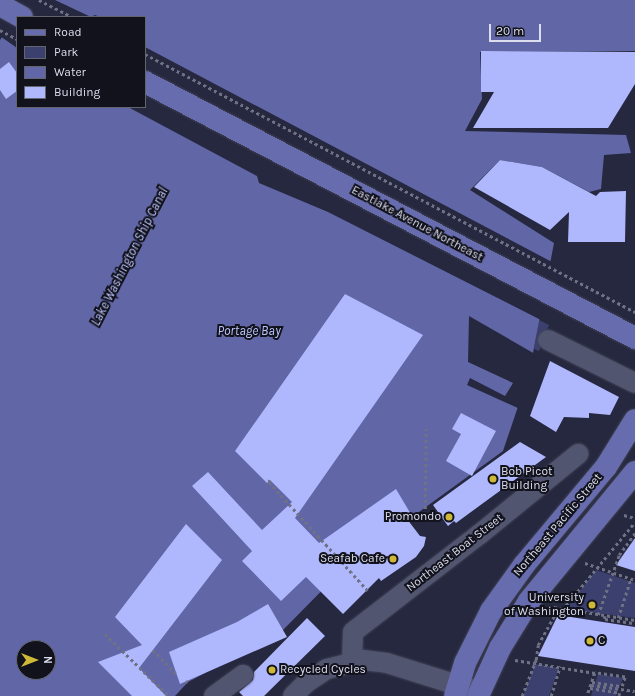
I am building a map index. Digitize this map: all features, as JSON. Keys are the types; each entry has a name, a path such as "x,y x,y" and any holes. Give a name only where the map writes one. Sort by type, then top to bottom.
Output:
{"main road":[{"path":"0,5 20,16"},
{"name":"Eastlake Avenue Northeast","path":"146,83 635,338"},
{"name":"Northeast Pacific Street","path":"456,691 477,637 506,587 606,467 635,420"},
{"name":"Northeast Pacific Street","path":"478,694 500,648 529,601 635,472"}],"street":[{"path":"548,340 635,383"},
{"name":"Northeast Boat Street","path":"352,661 353,632 480,534 578,454"},
{"path":"293,696 316,675 352,661 387,663 456,691 478,694"},
{"path":"214,696 243,675"}],"path":[{"path":"39,0 71,16"},
{"path":"0,30 16,38"},
{"path":"146,55 635,312"},
{"path":"425,509 426,429"},
{"path":"270,480 269,482 370,593"},
{"path":"624,515 635,518"},
{"path":"562,610 596,566 635,522"},
{"path":"598,615 619,554 635,532"},
{"path":"583,562 635,580"},
{"path":"618,618 631,578"},
{"path":"546,606 562,610 635,620"},
{"path":"522,696 534,662 538,645 558,609"},
{"path":"605,616 605,619 635,623"},
{"path":"105,634 169,696"},
{"path":"153,650 176,674"},
{"path":"515,660 625,677 622,686 591,685"},
{"path":"551,696 560,666"},
{"path":"587,696 595,672"},
{"path":"591,685 635,691"},
{"path":"591,685 620,693 619,696"}],"green space":[{"path":"539,320 549,325 539,351 534,349"},
{"path":"596,570 635,583 635,618 566,609"},
{"path":"535,664 559,668 549,696 523,696"},
{"path":"598,674 623,678 616,696 591,696"}],"water":[{"name":"Portage Bay","path":"28,0 635,0 635,51 480,52 482,99 465,131 626,135 631,153 604,155 601,189 589,192 542,167 500,160 470,190 554,243 529,374 503,451 350,562 283,630 259,645 188,682 175,696 0,696 0,40 16,17 16,108 146,108 146,16 17,16"}],"pier":[{"path":"26,0 55,0 89,16 16,16 16,47 0,36"},
{"path":"146,48 552,262 541,320 328,212 259,183 257,176 130,108 146,108"},
{"path":"469,316 535,354 520,409 467,385 470,378 505,396 513,383 468,362"}],"building":[{"path":"481,51 635,52 635,84 608,128 473,128 494,92 481,92"},
{"path":"9,62 16,72 16,92 6,99 0,90 0,69"},
{"path":"500,160 542,167 596,196 600,192 626,191 625,242 568,242 569,212 550,230 474,187"},
{"path":"345,294 423,335 295,518 319,543 396,489 412,516 407,519 420,536 426,537 424,546 416,557 381,581 379,578 343,614 306,577 281,601 242,561 252,551 192,486 208,472 262,530 292,502 270,480 267,483 235,451"},
{"path":"550,361 619,397 610,415 589,413 589,418 564,417 556,432 530,416"},
{"path":"461,413 496,431 472,476 446,461 461,434 452,429"},
{"name":"Bob Picot Building","path":"520,442 546,457 456,523 454,521 448,526 433,505"},
{"path":"186,524 222,560 139,668 166,696 132,696 98,662 142,645 115,617"},
{"path":"635,538 635,571 616,565"},
{"path":"268,604 287,637 180,684 169,652 237,622"},
{"name":"C","path":"558,615 635,627 635,671 538,656"},
{"name":"Recycled Cycles","path":"307,618 325,636 264,696 243,696 239,692 253,680 254,672"}],"place":[{"name":"Bob Picot Building","path":"493,479"},
{"name":"Promondo","path":"449,517"},
{"name":"Seafab Cafe","path":"393,559"},
{"name":"University of Washington","path":"592,605"},
{"name":"C","path":"590,641"},
{"name":"Recycled Cycles","path":"272,670"}],"water label":[{"name":"Lake Washington Ship Canal","path":"130,257"}]}
